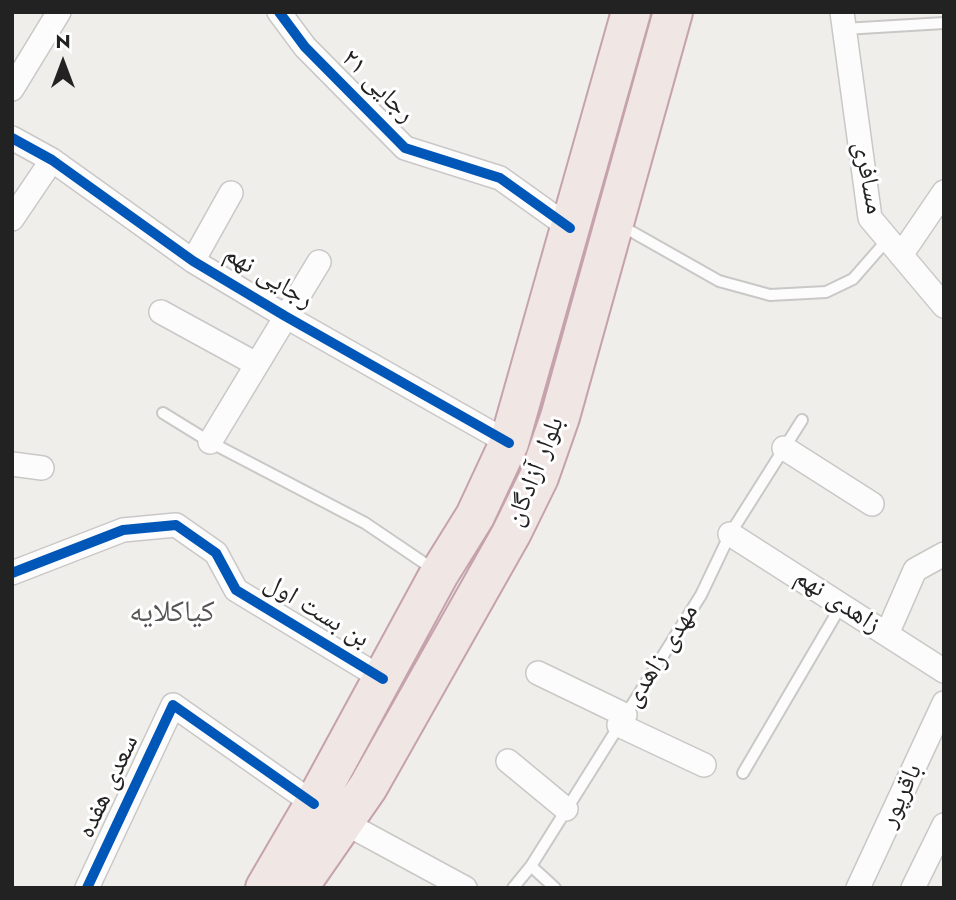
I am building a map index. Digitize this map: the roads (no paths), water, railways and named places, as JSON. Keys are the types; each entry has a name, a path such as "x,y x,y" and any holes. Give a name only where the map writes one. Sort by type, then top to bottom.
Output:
{"highway":[{"name":"بلوار آزادگان","path":"298,888 383,679 439,573 475,516 509,443 631,12"},
{"name":"بلوار آزادگان","path":"265,888 329,813 368,787 504,547 539,477 559,417 673,12"}],"street":[{"path":"12,89 59,12"},
{"name":"رجایی ۲۱","path":"279,12 305,47 405,148 500,178 570,228"},
{"name":"مسافری","path":"843,21 870,218 894,247"},
{"name":"رجایی نهم","path":"12,138 52,160 193,261 509,443"},
{"path":"12,219 52,160"},
{"path":"944,192 894,247 944,306"},
{"path":"193,261 231,193"},
{"path":"210,442 319,262"},
{"path":"161,313 256,364"},
{"path":"784,448 872,505"},
{"path":"12,464 42,468"},
{"name":"بن بست اول","path":"12,573 123,530 176,525 216,552 236,590 383,679"},
{"name":"زاهدی نهم","path":"730,534 944,671"},
{"path":"887,635 915,570 944,554"},
{"path":"538,673 704,765"},
{"name":"باقرپور","path":"858,888 944,703"},
{"name":"سعدی هفده","path":"87,888 173,705 329,813"},
{"path":"508,761 566,809"},
{"path":"329,813 465,888"},
{"name":"باقرپور","path":"913,888 944,825"}],"lane":[{"path":"843,21 944,23"},
{"name":"مسافری","path":"614,222 719,282 770,295 826,292 853,279 894,247"},
{"path":"163,413 210,442 365,523 439,573"},
{"name":"مهدی زاهدی","path":"513,888 531,866 701,595 730,534 802,420"},
{"path":"743,773 842,604"},
{"path":"531,866 555,888"}],"district":[{"name":"کیاکلایه","path":"172,614"}]}
